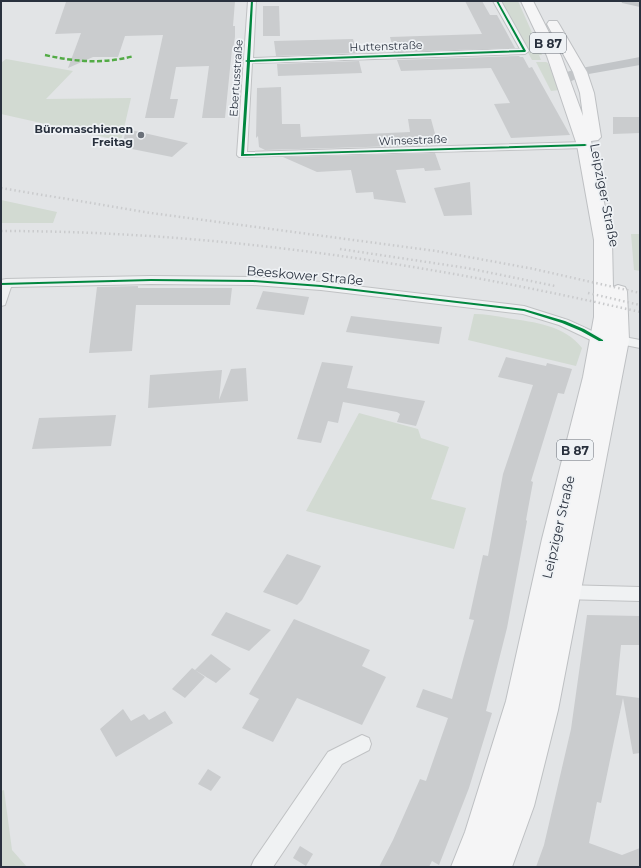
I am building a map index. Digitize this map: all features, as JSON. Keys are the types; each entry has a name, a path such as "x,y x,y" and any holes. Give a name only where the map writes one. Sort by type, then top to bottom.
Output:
{"main road":[{"name":"Leipziger Straße","path":"527,1 554,56 564,81 585,145 603,240 604,317 620,341"},
{"name":"Leipziger Straße","path":"467,867 481,832 520,701 555,592 578,548 620,341 616,239 594,139 587,93 581,76 539,1"},
{"name":"Leipziger Straße","path":"496,867 519,806 542,718 555,592"}],"street":[{"name":"Ebertusstraße","path":"242,155 252,1"},
{"name":"Huttenstraße","path":"247,61 525,51 497,1"},
{"path":"626,1 640,4"},
{"path":"564,81 640,61"},
{"path":"581,76 640,66"},
{"name":"Winsestraße","path":"242,155 585,145"},
{"name":"Beeskower Straße","path":"4,283 151,280 253,280 320,286 524,310 554,318 585,331 620,341"},
{"path":"1,302 4,283"},
{"path":"555,592 640,594"},
{"path":"261,867 335,758 362,744"}],"shaded area":[{"path":"500,1 518,1 542,55 539,55 541,60 532,60"},
{"path":"6,59 73,71 46,99 131,98 121,141 1,114 1,63"},
{"path":"536,62 548,63 560,90 551,91"},
{"path":"1,200 57,212 53,223 1,223"},
{"path":"631,234 640,234 640,271 634,270"},
{"path":"474,314 528,321 558,329 575,340 582,348 576,366 468,340"},
{"path":"359,413 418,429 421,438 449,447 431,499 466,508 454,549 306,511"},
{"path":"4,790 12,850 27,867 1,867 1,791"}],"building":[{"path":"235,1 233,26 235,26 235,37 232,49 225,118 202,118 209,66 176,67 170,99 178,99 174,118 145,118 163,35 125,36 118,57 93,57 68,68 81,33 55,34 66,2"},
{"path":"465,1 482,1 490,15 497,15 515,48 394,52 390,37 482,34"},
{"path":"263,6 279,6 280,36 263,36"},
{"path":"353,39 357,53 276,56 274,41"},
{"path":"523,57 529,68 532,67 570,135 511,138 494,104 510,103 491,68 401,71 397,60"},
{"path":"359,61 362,73 278,76 277,64"},
{"path":"281,87 282,124 300,124 301,137 410,132 408,119 431,119 437,141 431,141 432,145 265,150 259,147 258,136 256,138 257,88"},
{"path":"613,117 640,117 640,133 613,134"},
{"path":"126,129 188,143 172,157 122,147"},
{"path":"435,153 441,170 425,171 424,168 396,170 406,203 374,199 373,192 356,193 351,170 317,172 283,157"},
{"path":"470,182 472,215 444,216 434,188"},
{"path":"138,286 138,288 232,288 230,305 136,305 132,351 89,353 97,287"},
{"path":"263,291 309,297 304,315 256,309"},
{"path":"351,316 442,327 439,344 346,332"},
{"path":"506,357 546,366 547,363 572,369 564,394 558,393 531,481 533,482 527,521 507,628 486,711 492,713 469,788 439,865 432,861 429,867 379,867 393,840 420,779 426,781 448,718 416,707 423,689 452,699 474,620 469,619 483,555 488,556 503,474 533,385 498,377"},
{"path":"322,362 353,366 347,388 425,401 416,426 397,422 400,414 397,412 343,402 338,423 328,421 321,443 297,439"},
{"path":"246,368 248,401 148,408 150,375 222,370 219,400 231,369"},
{"path":"116,415 111,446 32,449 39,418"},
{"path":"287,554 321,566 302,600 297,605 263,592"},
{"path":"226,612 271,630 249,651 211,635"},
{"path":"587,615 640,616 640,645 621,645 616,695 640,698 640,753 633,754 623,698 601,803 597,802 589,843 622,855 640,848 640,867 536,867 544,845 571,729"},
{"path":"294,619 370,650 362,666 386,677 362,725 297,698 273,742 242,728 259,699 249,694"},
{"path":"211,654 231,669 216,683 195,670"},
{"path":"192,668 205,677 185,698 172,689"},
{"path":"123,709 131,721 144,714 149,720 165,711 173,723 116,757 100,729"},
{"path":"208,769 221,777 211,791 198,784"},
{"path":"300,846 313,854 306,866 293,858"}],"tram line":[{"path":"631,1 640,3"}],"railway":[{"path":"1,188 151,213 436,251 534,269 640,293"},
{"path":"1,231 162,237 243,244 323,254 402,265 482,279 640,312"},
{"path":"340,249 467,268 555,286"},
{"path":"588,293 640,305"}],"marked path":[{"path":"45,55 90,62 112,61 134,56"}],"cycle path":[{"path":"252,1 242,155 585,145"},
{"path":"247,61 525,51 497,1"},
{"path":"1,284 151,280 253,281 321,286 524,310 563,322 601,340"}],"place":[{"name":"Büromaschienen Freitag","path":"141,135"}]}
